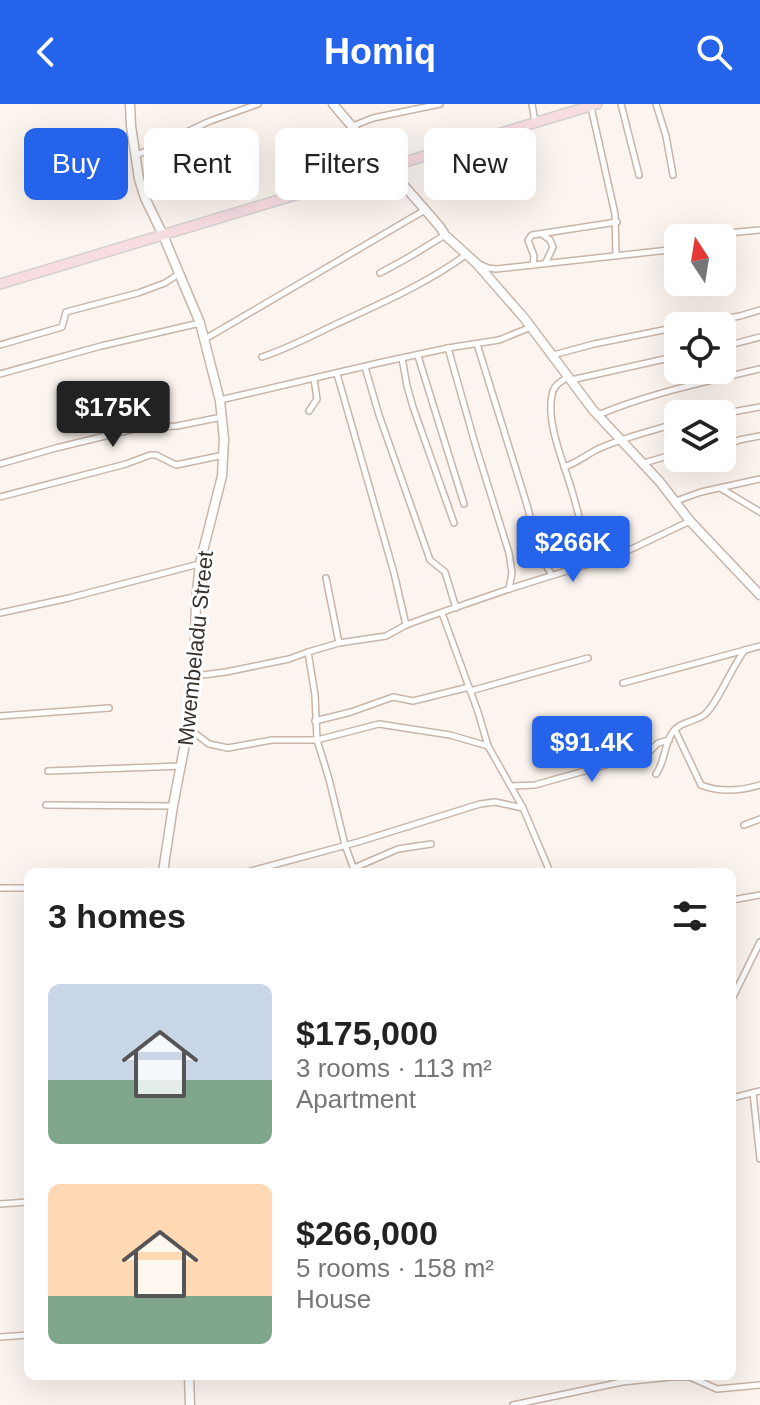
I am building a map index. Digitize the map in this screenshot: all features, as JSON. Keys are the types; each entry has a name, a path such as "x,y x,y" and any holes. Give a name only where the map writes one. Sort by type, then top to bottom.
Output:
{"main road":[{"path":"408,161 594,105"},
{"path":"0,284 278,200"}],"street":[{"name":"Mwembeladu Street","path":"130,104 135,157 145,198 200,323 223,417 224,455 217,500 200,563 188,728 164,868"},
{"path":"135,157 210,121 258,104"},
{"path":"333,104 352,127 373,118 440,104"},
{"path":"532,104 535,123"},
{"path":"621,104 639,175"},
{"path":"656,104 673,175"},
{"path":"594,105 617,222 616,255"},
{"path":"408,191 445,235 475,261 531,327 598,415 676,501 690,521 760,595"},
{"path":"205,339 425,210"},
{"path":"533,265 529,238 532,235 617,222"},
{"path":"736,232 760,230"},
{"path":"542,233 553,247 546,263"},
{"path":"380,273 445,235"},
{"path":"475,261 496,269 664,250"},
{"path":"262,357 391,299 467,254"},
{"path":"0,345 62,327 66,312 138,293 165,283 180,273"},
{"path":"736,317 760,310"},
{"path":"0,374 200,323"},
{"path":"220,401 402,358 509,337 531,327"},
{"path":"553,355 664,329"},
{"path":"736,343 760,337"},
{"path":"477,344 541,558 552,575"},
{"path":"448,348 509,553 512,573 509,589"},
{"path":"418,356 464,504"},
{"path":"402,358 413,407 454,523"},
{"path":"590,563 558,446 551,407 552,392 556,385 570,379 664,359"},
{"path":"365,367 430,560 445,572 456,608"},
{"path":"598,415 631,401 760,369"},
{"path":"337,374 406,625"},
{"path":"309,411 317,399 314,379"},
{"path":"736,411 760,407"},
{"path":"0,464 138,428 177,426 223,417"},
{"path":"564,467 621,439 664,427"},
{"path":"736,441 760,436"},
{"path":"0,497 150,455 176,465 224,455"},
{"path":"643,463 664,457"},
{"path":"676,501 760,479"},
{"path":"721,488 760,512"},
{"path":"194,676 278,662 339,643 378,639 406,625 639,546 690,521"},
{"path":"0,613 200,563"},
{"path":"326,578 339,643"},
{"path":"442,613 488,746 523,808 548,868"},
{"path":"623,683 760,646"},
{"path":"656,774 674,729 707,712 745,650"},
{"path":"308,652 315,695 317,740 345,845 354,868"},
{"path":"315,721 388,698 413,701 588,658"},
{"path":"0,716 109,708"},
{"path":"188,728 209,744 228,748 272,740 317,740 379,724 450,735 488,746"},
{"path":"674,729 701,785 734,791 760,785"},
{"path":"511,786 535,785 648,753 658,743 669,740"},
{"path":"48,771 181,766"},
{"path":"262,868 480,804 495,802 523,808"},
{"path":"46,805 173,806"},
{"path":"744,825 760,819"},
{"path":"359,868 398,849 431,844"},
{"path":"0,888 24,888"},
{"path":"736,899 760,895"},
{"path":"736,991 760,942"},
{"path":"736,1097 757,1092 760,1159"},
{"path":"0,1204 24,1202"},
{"path":"0,1337 24,1335"},
{"path":"189,1380 190,1405"},
{"path":"513,1405 641,1380"},
{"path":"701,1380 717,1389 760,1385"}]}
